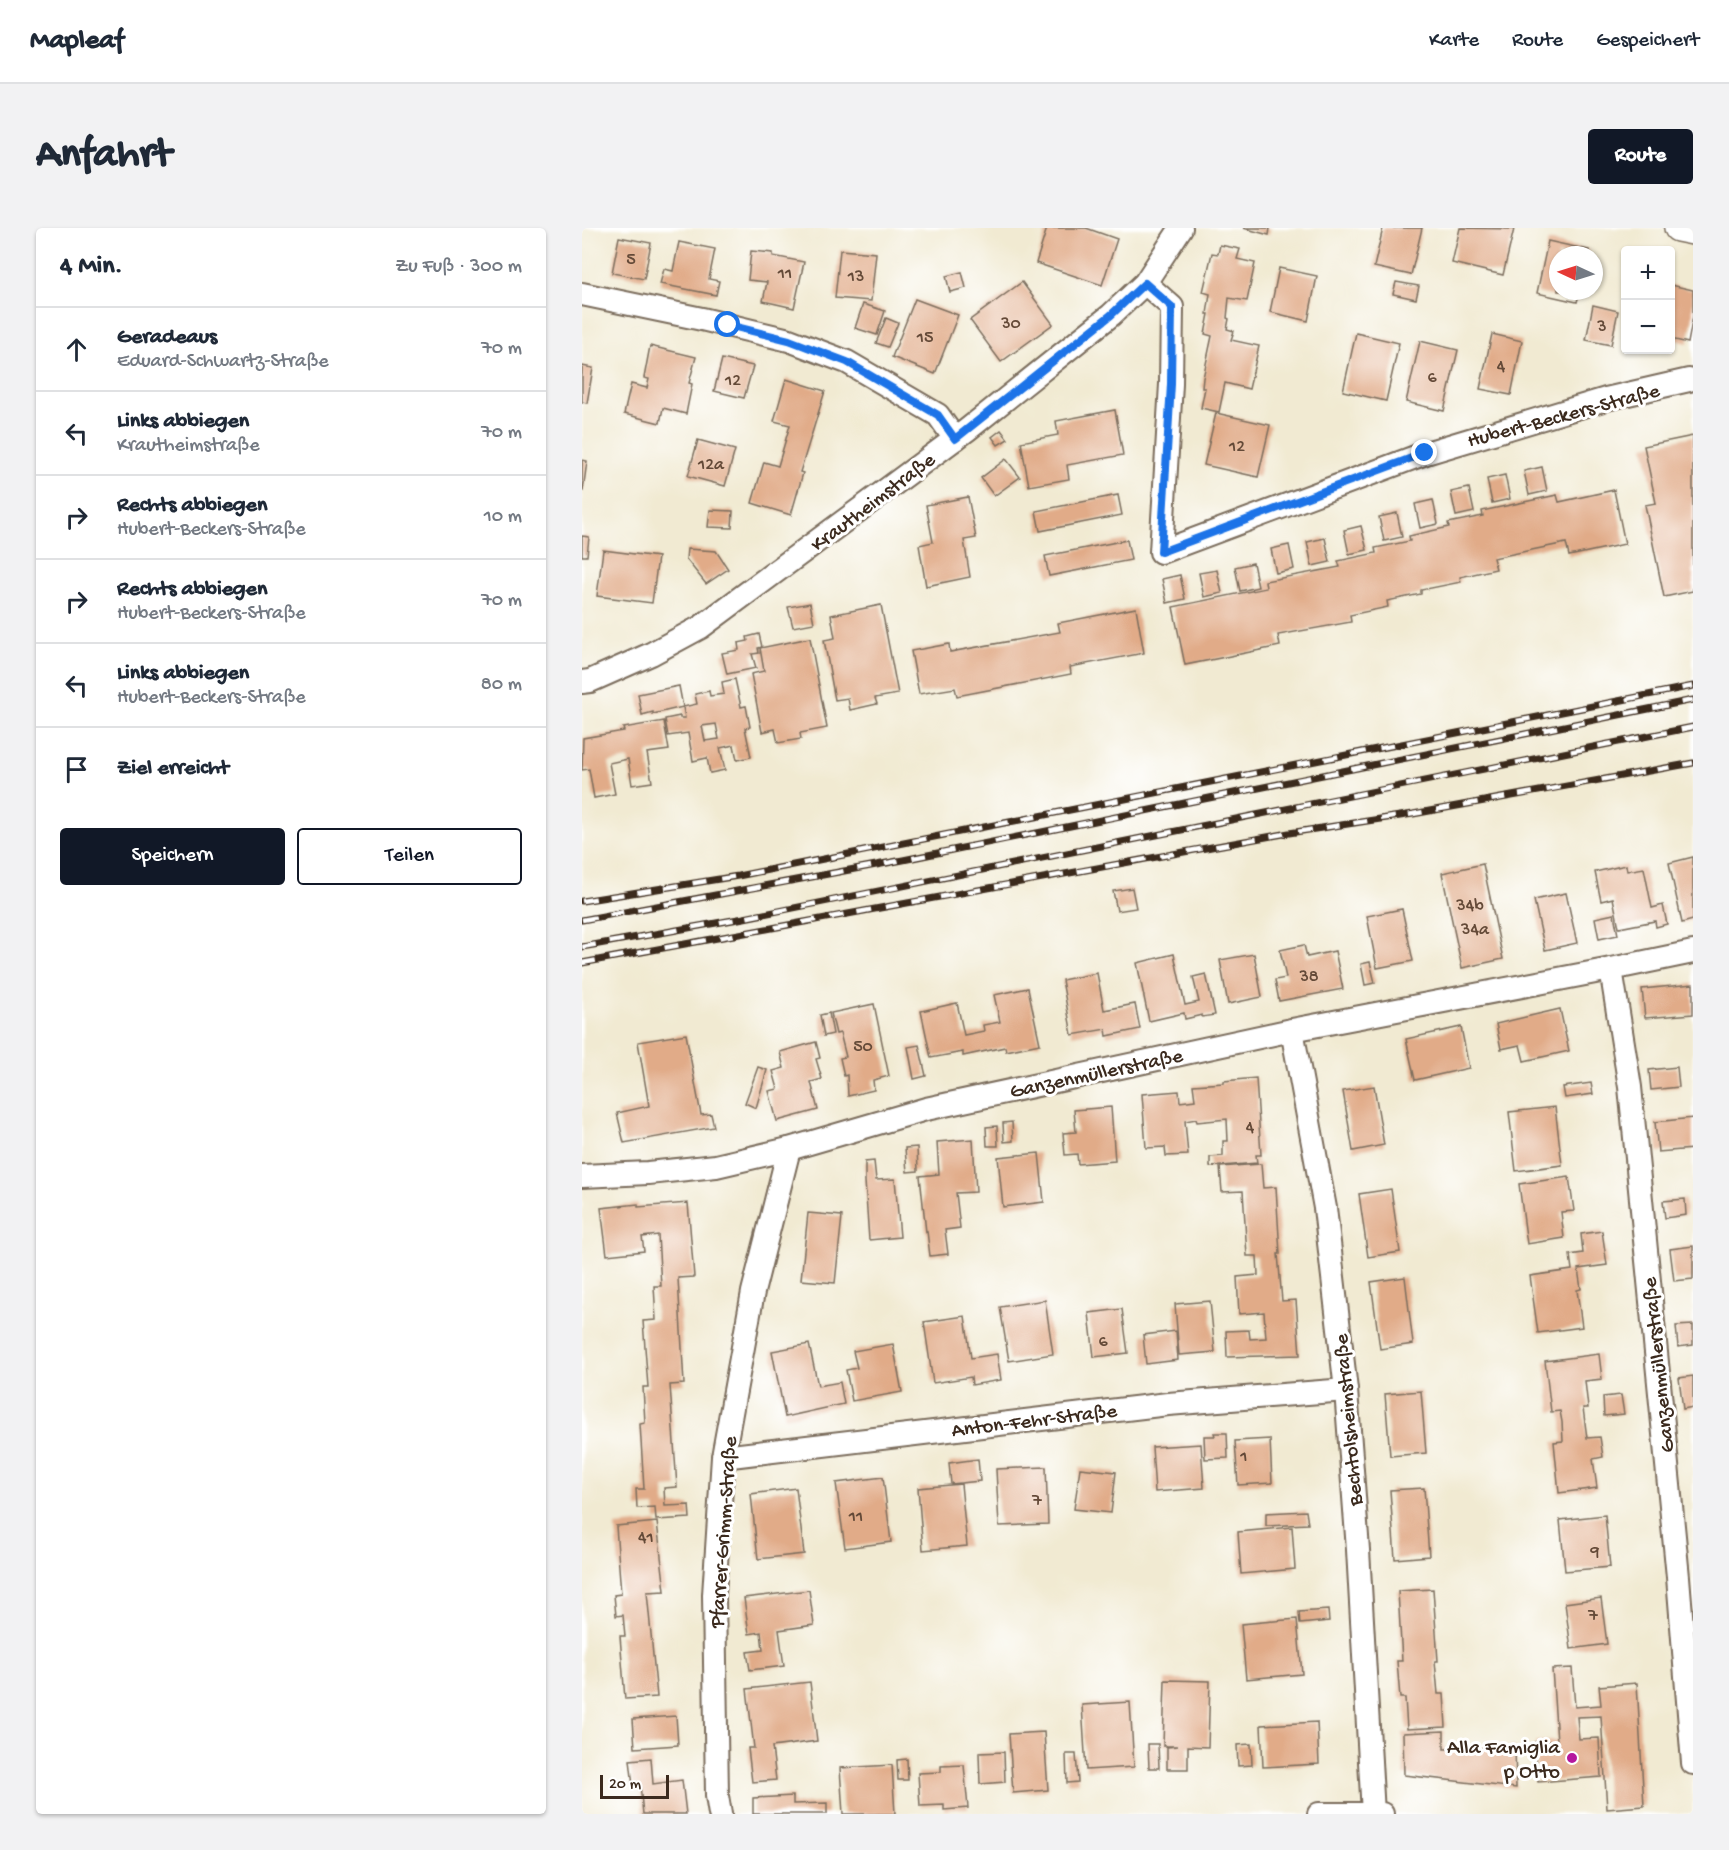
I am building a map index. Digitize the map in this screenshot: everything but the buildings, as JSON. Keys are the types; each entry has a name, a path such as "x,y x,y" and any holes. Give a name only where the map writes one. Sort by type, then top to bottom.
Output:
{"street":[{"name":"Krautheimstraße","path":"582,682 590,681 651,654 701,627 955,439 1111,315 1145,283 1181,228"},
{"path":"1678,228 1693,231"},
{"name":"Hubert-Beckers-Straße","path":"1145,283 1172,307 1171,384 1161,552 1425,453 1606,399 1689,380"},
{"path":"582,294 789,340 847,362 938,415 955,439"},
{"name":"Ganzenmüllerstraße","path":"582,1176 648,1173 716,1166 789,1149 926,1109 1292,1030 1693,952"},
{"name":"Ganzenmüllerstraße","path":"1611,969 1630,1087 1677,1565 1693,1763"},
{"name":"Bechtolsheimstraße","path":"1292,1030 1325,1208 1346,1390 1376,1814"},
{"name":"Pfarrer-Grimm-Straße","path":"720,1814 717,1796 714,1595 723,1457 753,1292 789,1149"},
{"name":"Anton-Fehr-Straße","path":"723,1457 1168,1404 1346,1390"},
{"path":"1319,1814 1376,1814"}],"railway":[{"path":"582,901 738,876 1693,686"},
{"path":"582,920 903,860 1693,700"},
{"path":"582,947 744,918 1693,727"},
{"path":"582,963 1289,833 1413,814 1693,763"}],"place":[{"name":"Alla Famiglia p Otto","path":"1572,1758"}],"route":[{"path":"728,325 789,340 847,362 938,415 955,439 1111,315 1145,283 1172,307 1168,451 1161,552 1425,453"}]}
